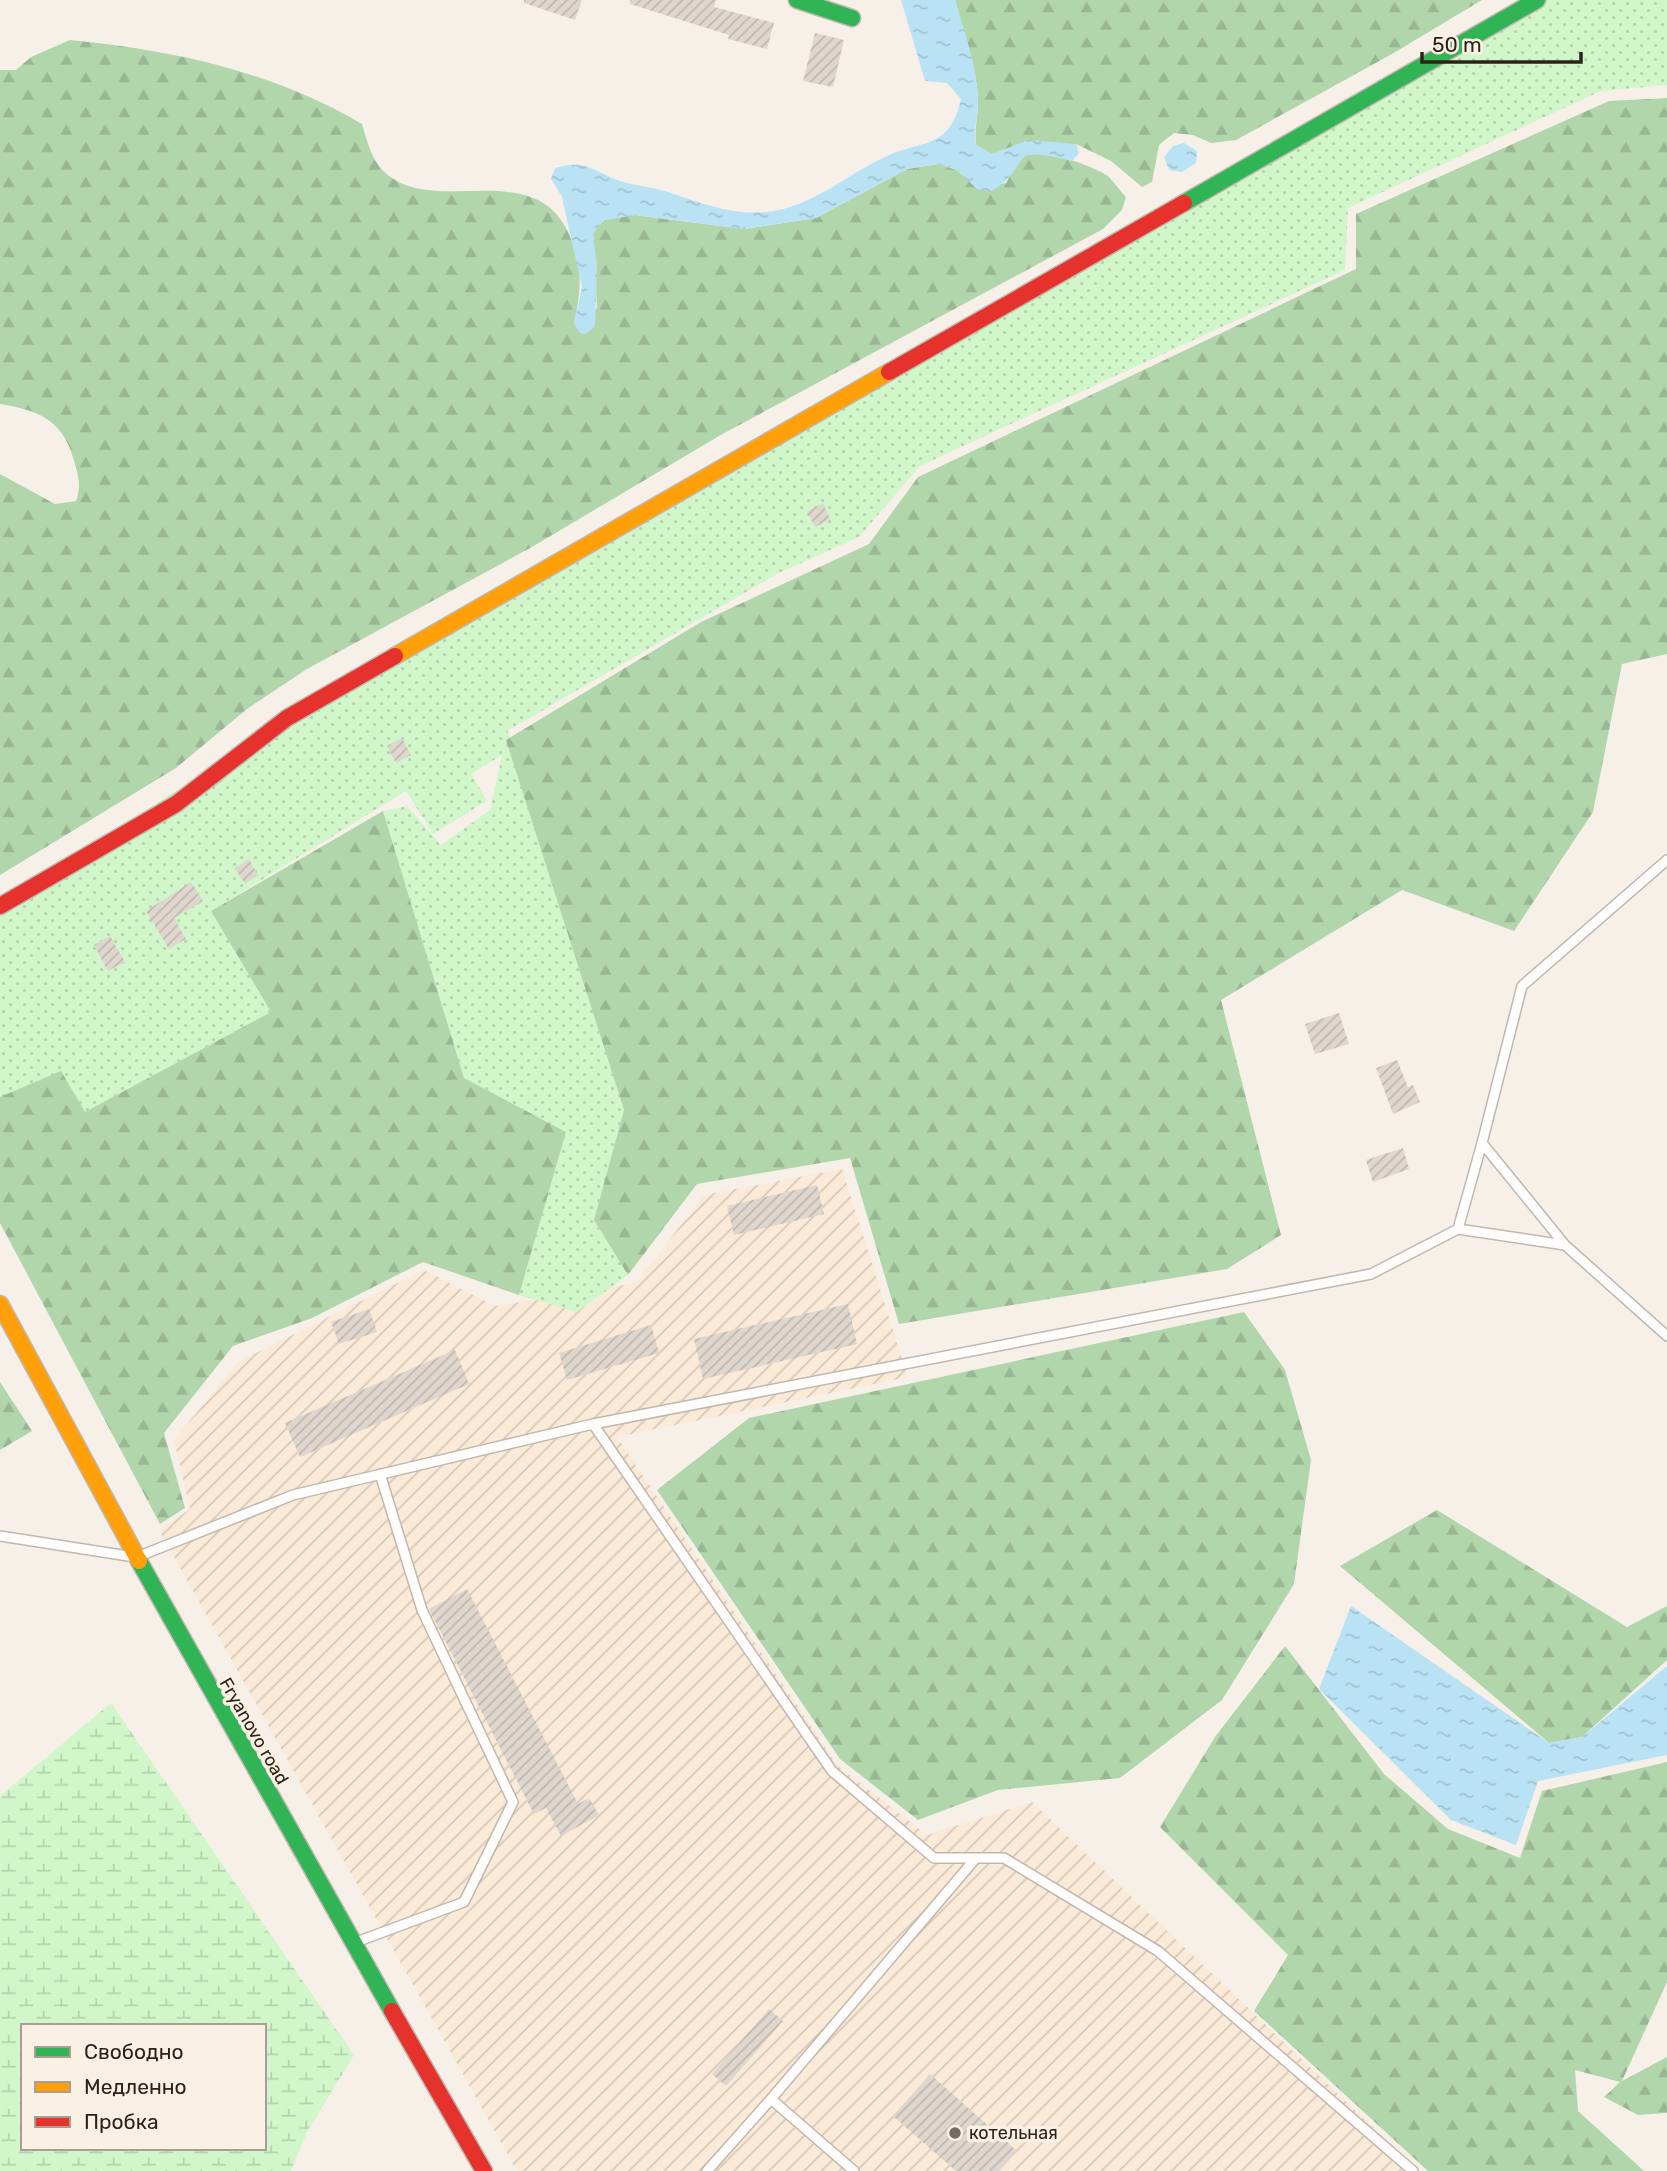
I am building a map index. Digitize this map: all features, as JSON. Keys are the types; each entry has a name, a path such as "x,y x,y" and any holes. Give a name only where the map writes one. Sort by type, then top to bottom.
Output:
{"street":[{"path":"797,0 852,18"},
{"path":"0,906 176,804 287,718 1537,0"},
{"name":"Fryanovo road","path":"0,1304 137,1557 484,2171"}],"lane":[{"path":"1458,1229 1522,986 1667,860"},
{"path":"1482,1143 1565,1245 1667,1336"},
{"path":"0,1536 137,1557 293,1495 593,1424 1371,1274 1458,1229 1565,1245"},
{"path":"593,1424 832,1771 934,1858 1004,1858 1158,1951 1413,2171"},
{"path":"354,1943 464,1902 513,1802 422,1609 380,1474"},
{"path":"707,2171 976,1858"},
{"path":"771,2099 854,2171"}],"shaded area":[{"path":"842,1169 908,1377 617,1437 837,1765 927,1835 1032,1802 1419,2171 517,2171 159,1530 190,1509 174,1440 238,1362 424,1270 495,1306 636,1283 704,1195"}],"green space":[{"path":"955,0 1482,0 1392,54 1236,140 1211,143 1193,135 1174,133 1159,145 1152,182 1142,187 1111,161 1076,144 992,154 976,145 976,76"},
{"path":"1537,0 1667,0 1667,85 1601,91 1348,208 1345,270 920,466 859,537 777,574 507,731 516,747 510,751 624,1110 594,1220 628,1275 577,1312 519,1295 566,1132 464,1078 383,811 407,806 441,845 490,810 502,755 471,774 487,801 433,834 406,791 211,911 271,1012 85,1112 0,1097 0,906 287,718"},
{"path":"70,40 183,57 257,77 293,90 362,124 378,164 388,175 408,186 432,190 508,192 531,197 551,209 567,230 572,242 580,276 574,323 597,308 593,233 604,220 635,215 744,229 816,218 907,169 938,164 957,170 977,188 1006,183 1022,158 1036,152 1069,159 1101,172 1108,176 1126,197 1122,210 1103,229 719,436 532,547 307,669 247,709 176,768 0,875 0,474 55,504 76,501 79,487 70,449 58,428 28,410 0,404 0,70 16,70 31,57"},
{"path":"1667,98 1667,654 1622,664 1593,812 1514,931 1402,890 1221,1000 1281,1235 1227,1269 899,1324 850,1158 697,1184 628,1275 594,1220 624,1110 506,740 701,622 869,544 918,477 1356,269 1356,214 1609,101"},
{"path":"383,811 464,1078 566,1132 519,1295 423,1262 312,1318 233,1346 164,1433 185,1508 160,1524 0,1223 0,1097 61,1071 85,1112 271,1012 211,911"},
{"path":"1244,1312 1285,1370 1311,1460 1294,1584 1222,1700 1120,1778 998,1790 918,1820 840,1759 657,1490 749,1418"},
{"path":"0,1382 32,1431 0,1450"},
{"path":"1437,1510 1627,1627 1667,1606 1667,1660 1582,1737 1549,1743 1340,1566"},
{"path":"1285,1646 1384,1774 1448,1829 1520,1858 1542,1791 1667,1762 1667,1982 1622,2081 1667,2057 1667,2113 1638,2115 1604,2097 1620,2082 1575,2070 1578,2111 1644,2171 1428,2171 1254,2011 1288,1955 1160,1827 1215,1737"},
{"path":"111,1703 354,2055 307,2132 291,2171 0,2171 0,1796"}],"water":[{"path":"901,0 955,0 976,76 976,145 992,154 1028,140 1076,144 1079,153 1072,161 1035,154 1027,156 1004,182 990,192 977,189 957,170 938,164 907,169 816,218 744,229 635,215 604,220 593,233 597,267 595,326 586,334 580,333 574,323 582,287 562,197 551,179 555,168 575,165 589,167 620,181 711,206 738,212 766,212 799,204 887,156 934,140 950,127 961,99 947,83 925,81"},
{"path":"1184,143 1197,151 1196,163 1182,172 1169,170 1164,157 1173,146"},
{"path":"1351,1606 1549,1743 1582,1737 1667,1666 1667,1755 1538,1781 1516,1845 1451,1820 1319,1689"}],"building":[{"path":"524,0 582,0 575,20 524,3"},
{"path":"630,0 716,0 714,7 774,23 767,49 728,39 729,35 630,4"},
{"path":"815,33 844,40 833,87 803,81"},
{"path":"823,503 830,519 815,527 807,512"},
{"path":"402,738 411,755 396,763 387,746"},
{"path":"249,859 258,875 245,884 235,868"},
{"path":"191,882 203,901 174,918 186,939 169,949 146,911"},
{"path":"110,936 125,962 108,971 94,945"},
{"path":"1339,1013 1349,1044 1315,1054 1305,1024"},
{"path":"1397,1060 1408,1087 1413,1085 1420,1102 1393,1114 1376,1068"},
{"path":"1403,1148 1409,1169 1373,1182 1366,1160"},
{"path":"817,1185 824,1214 734,1235 727,1206"},
{"path":"848,1304 857,1344 703,1379 694,1339"},
{"path":"369,1309 377,1332 339,1344 331,1322"},
{"path":"651,1325 659,1353 567,1380 559,1353"},
{"path":"455,1350 469,1384 300,1457 285,1423"},
{"path":"467,1589 578,1804 589,1798 599,1815 561,1836 546,1808 534,1814 429,1609"},
{"path":"769,2009 783,2021 726,2086 712,2074"},
{"name":"котельная","path":"930,2074 1017,2151 999,2171 956,2171 893,2116"}],"traffic: fast":[{"path":"797,0 852,18"},
{"path":"1184,203 1537,0"},
{"path":"139,1561 392,2011"}],"traffic: slow":[{"path":"395,656 889,372"},
{"path":"0,1304 139,1561"}],"traffic: jam":[{"path":"889,372 1184,203"},
{"path":"0,906 176,804 287,718 395,656"},
{"path":"392,2011 484,2171"}],"place":[{"name":"котельная","path":"955,2133"}]}
